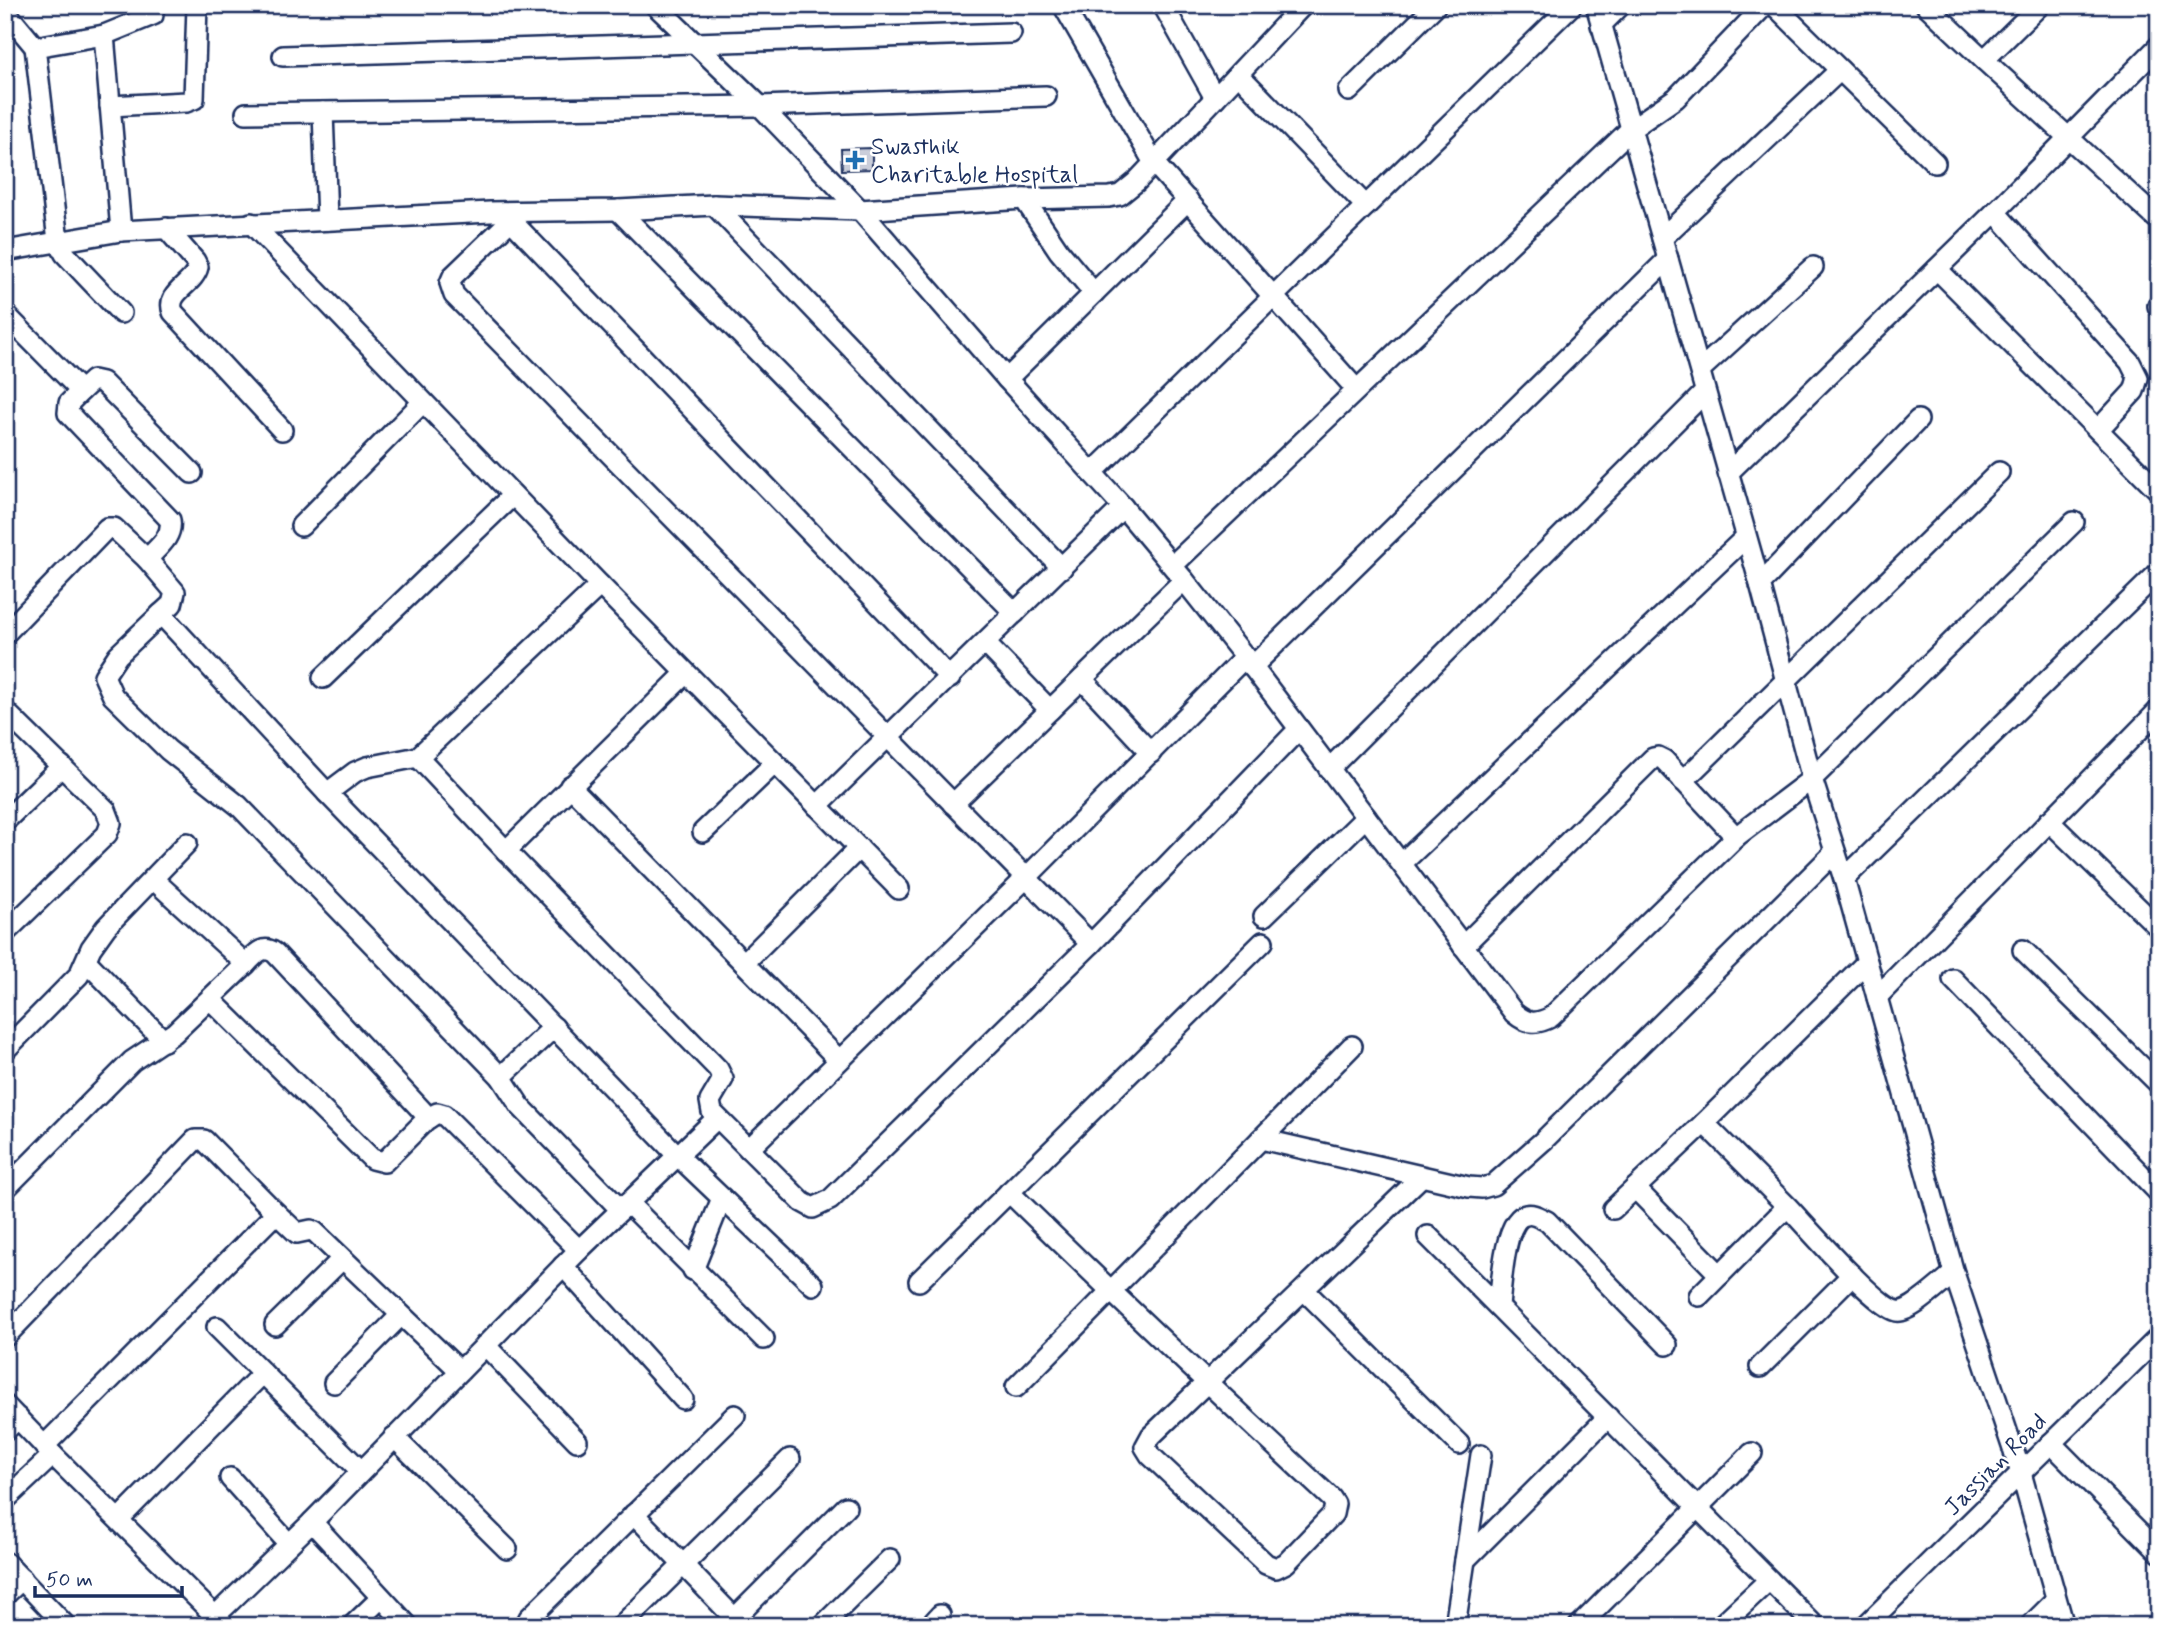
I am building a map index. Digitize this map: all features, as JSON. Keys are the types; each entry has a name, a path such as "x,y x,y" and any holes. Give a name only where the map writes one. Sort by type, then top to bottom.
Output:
{"street":[{"path":"35,47 104,36 153,15 154,5"},
{"path":"110,106 186,102 194,99 197,5"},
{"path":"655,5 760,106 860,209 1007,379 1123,507 1249,662 1514,1013 1523,1021 1541,1022 1551,1017 1736,836 1812,779 2074,522"},
{"path":"1063,5 1154,163 1356,389"},
{"path":"1163,5 1215,98"},
{"path":"5,251 121,231 251,223 507,216 714,205 860,209 1120,195 1128,190 1215,98 1283,13 1303,5"},
{"path":"1349,91 1436,5"},
{"path":"1092,473 1572,5"},
{"path":"1596,5 1760,584 1812,779 1844,879 1954,1273 2021,1473 2064,1626"},
{"path":"1601,25 1621,5"},
{"path":"953,804 1083,679 1179,573 1356,389 1631,130 1676,98 1765,5"},
{"path":"1774,5 1935,163"},
{"path":"1926,5 2156,218"},
{"path":"1984,60 2040,5"},
{"path":"5,11 35,47 58,241 65,254 121,313"},
{"path":"284,56 1011,33"},
{"path":"104,36 121,231"},
{"path":"1728,473 2159,47"},
{"path":"1662,238 1840,70"},
{"path":"1247,83 1366,206"},
{"path":"246,113 760,106 1046,96"},
{"path":"323,112 327,220"},
{"path":"1024,200 1059,251 1094,293"},
{"path":"1007,379 1188,200"},
{"path":"714,205 1062,568"},
{"path":"618,210 1015,613"},
{"path":"1995,212 2137,373 2138,384 2134,391 2098,430"},
{"path":"507,216 950,678"},
{"path":"507,216 453,276 450,283 454,295 1091,944"},
{"path":"251,223 600,585 899,889"},
{"path":"166,229 198,267 193,278 173,297 173,312 282,430"},
{"path":"749,1149 1151,752 1249,662 1668,259"},
{"path":"1700,370 1813,267"},
{"path":"1937,269 2159,491"},
{"path":"5,314 81,391"},
{"path":"147,559 168,537 172,528 170,520 68,413 69,403 93,380 102,382 192,472"},
{"path":"1329,769 1706,392"},
{"path":"302,526 423,402"},
{"path":"1760,584 1918,420"},
{"path":"1684,781 1999,472"},
{"path":"323,678 513,495"},
{"path":"817,806 1123,507"},
{"path":"5,634 107,528 114,528 121,533 175,592 172,604 110,664 104,676 113,695 167,750 239,806 501,1077 520,1107 764,1339"},
{"path":"1402,863 1746,537"},
{"path":"1844,879 2159,572"},
{"path":"327,793 355,772 367,767 418,757 600,585"},
{"path":"161,614 327,793 678,1156 813,1285"},
{"path":"985,643 1050,710"},
{"path":"506,851 686,673"},
{"path":"1083,679 1151,752"},
{"path":"1877,997 2159,710"},
{"path":"5,933 111,829 111,817 106,810 6,713"},
{"path":"418,757 722,1073 723,1079 709,1107 802,1202 813,1208 830,1200 1091,944 1299,729"},
{"path":"1463,946 1653,758 1664,760 1736,836"},
{"path":"704,832 775,763"},
{"path":"5,821 62,766"},
{"path":"570,786 839,1060"},
{"path":"1264,916 1366,817"},
{"path":"2049,821 2159,928"},
{"path":"5,1050 79,975 106,927 187,843"},
{"path":"744,963 859,848"},
{"path":"1261,1139 1421,1177 1482,1188 1493,1185 1835,852"},
{"path":"154,880 246,964"},
{"path":"919,1281 1263,943"},
{"path":"5,1189 131,1061 164,1041 262,949 275,953 429,1118"},
{"path":"2023,950 2159,1084"},
{"path":"87,962 164,1041"},
{"path":"1613,1209 1867,962"},
{"path":"1953,979 2159,1193"},
{"path":"210,999 372,1159 384,1161 429,1118 438,1113 444,1115 579,1250"},
{"path":"501,1077 554,1027"},
{"path":"1016,1387 1352,1046"},
{"path":"10,1418 49,1451 119,1519 210,1621 579,1250 717,1118"},
{"path":"1704,1123 1852,1275 1882,1302 1897,1311 1905,1311 1913,1306 1954,1273"},
{"path":"5,1337 195,1140 204,1140 297,1233 311,1230 314,1232 460,1371"},
{"path":"1009,1192 1110,1291 1206,1382 1335,1504 1333,1514 1281,1566 1271,1567 1145,1447 1151,1436 1206,1382 1421,1177"},
{"path":"1635,1188 1720,1275"},
{"path":"693,1270 722,1198"},
{"path":"1699,1296 1787,1207"},
{"path":"5,1500 276,1213"},
{"path":"1499,1307 1509,1234 1520,1217 1527,1214 1547,1221 1667,1345"},
{"path":"1428,1236 1815,1626"},
{"path":"275,1325 342,1259"},
{"path":"563,1266 683,1399"},
{"path":"1760,1367 1852,1275"},
{"path":"1304,1290 1459,1444"},
{"path":"334,1383 401,1315"},
{"path":"218,1327 361,1471"},
{"name":"Jassian Road","path":"1865,1626 2159,1337"},
{"path":"485,1345 577,1441"},
{"path":"119,1519 262,1373"},
{"path":"525,1626 529,1618 735,1415"},
{"path":"1465,1560 1608,1417"},
{"path":"394,1437 507,1549"},
{"path":"2051,1443 2159,1552"},
{"path":"1579,1626 1752,1453"},
{"path":"1455,1626 1481,1455"},
{"path":"621,1626 790,1459"},
{"path":"230,1478 289,1544"},
{"path":"634,1514 735,1623 846,1507"},
{"path":"312,1521 408,1626"},
{"path":"822,1626 890,1559"},
{"path":"5,1562 66,1626"},
{"path":"5,1595 22,1579"},
{"path":"1720,1626 1769,1580"},
{"path":"352,1626 382,1598"},
{"path":"2030,1626 2056,1600"}],"building":[{"path":"872,148 872,169 842,170 841,149"}],"place":[{"name":"Swasthik Charitable Hospital","path":"855,160"}]}
